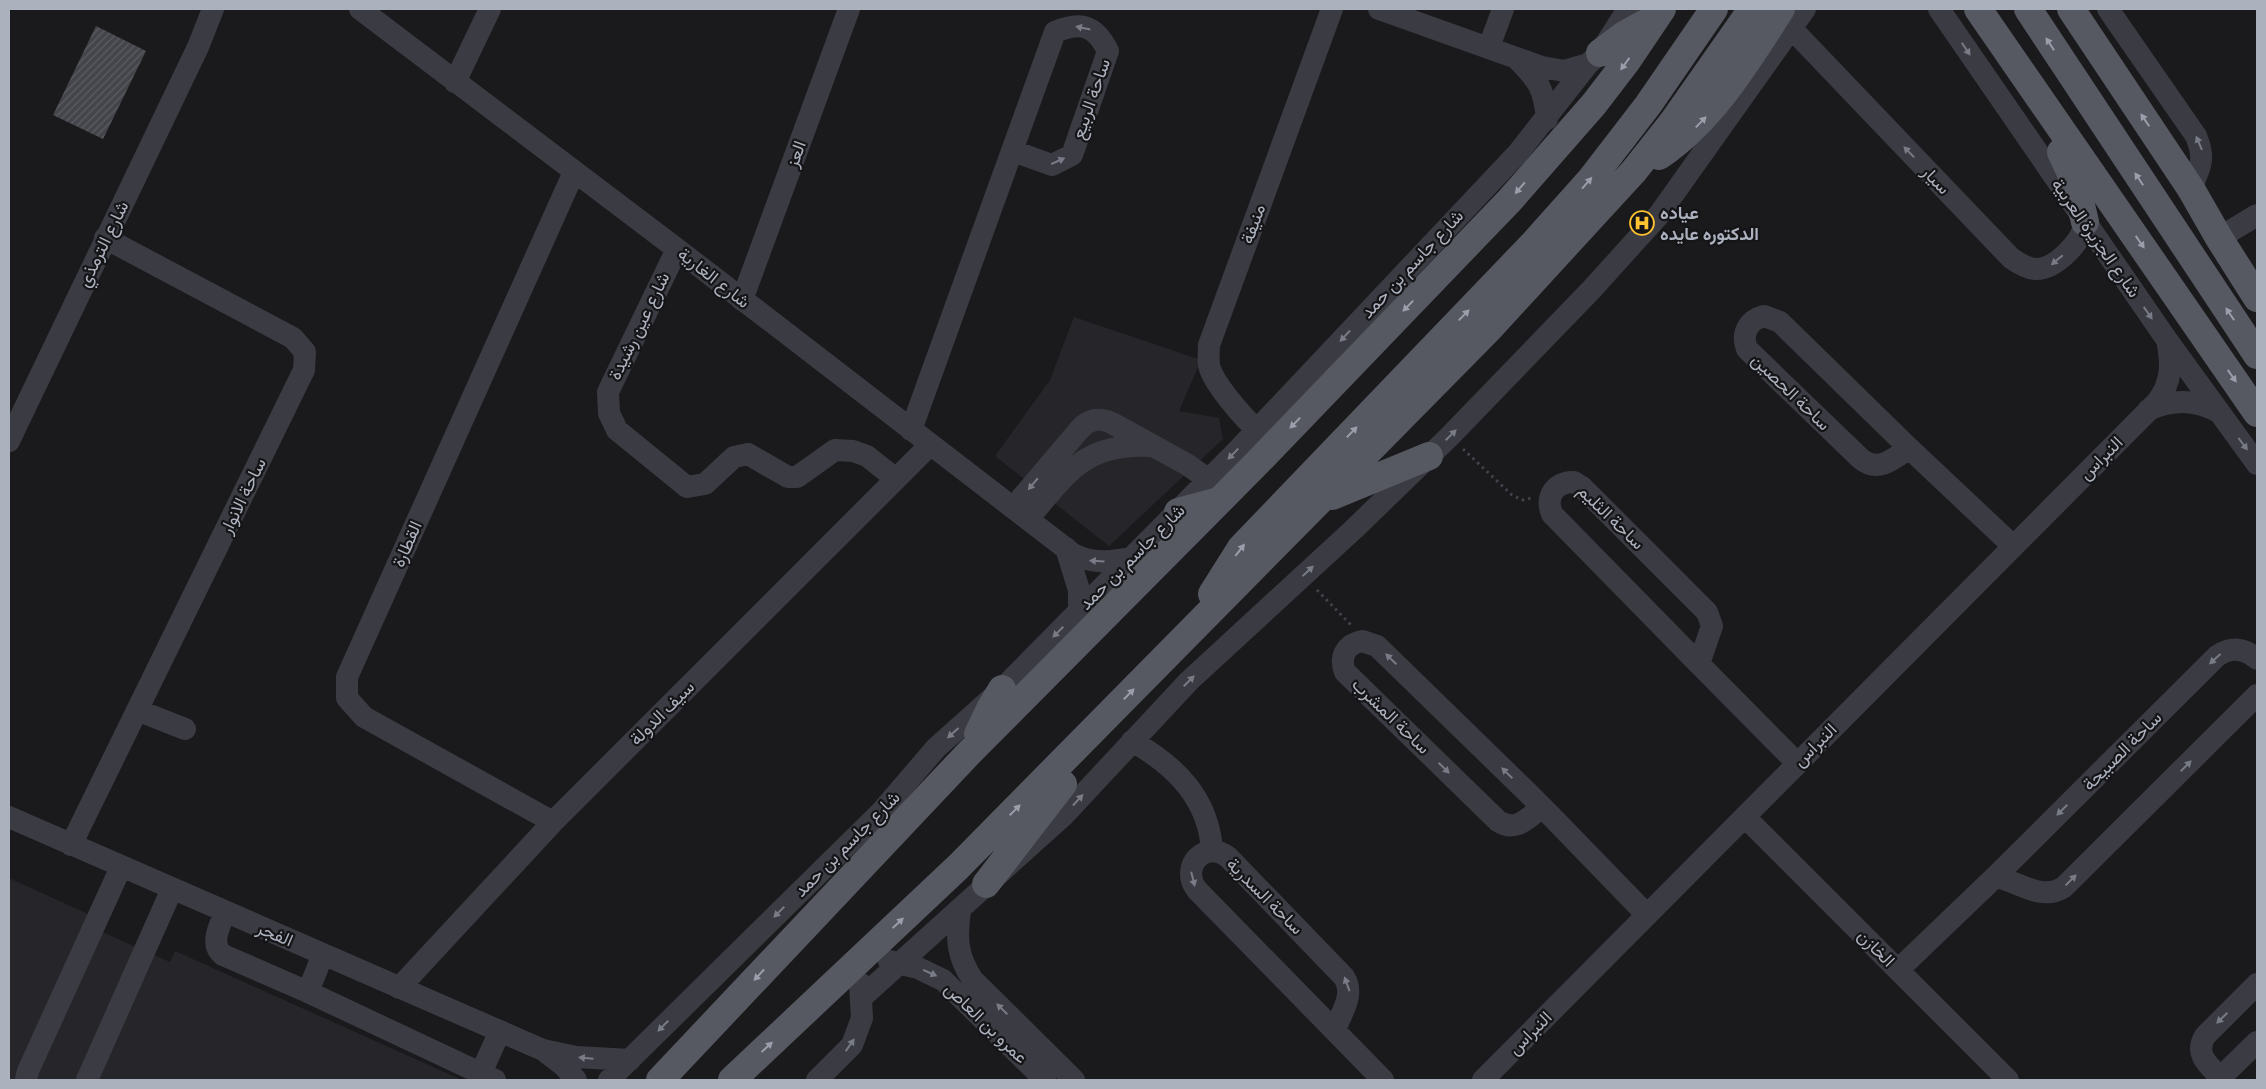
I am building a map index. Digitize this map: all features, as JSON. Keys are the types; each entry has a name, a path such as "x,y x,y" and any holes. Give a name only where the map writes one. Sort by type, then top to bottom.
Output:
{"main road":[{"path":"1199,623 1215,588 1241,548 1532,245 1591,179 1648,105 1714,9"},
{"path":"732,1080 958,867 1487,331 1634,171 1672,123 1752,9"},
{"name":"شارع الجزيرة العربية","path":"1978,9 2257,413"},
{"path":"2028,9 2257,355"},
{"path":"2072,9 2191,189 2257,298"},
{"path":"1594,58 1624,35 1658,14"},
{"name":"شارع جاسم بن حمد","path":"660,1080 1214,490 1510,200 1594,104 1658,14"},
{"path":"1634,171 1681,140 1710,112 1742,69 1787,19"},
{"path":"2043,101 2057,143 2076,184 2084,222"},
{"path":"1317,502 1429,456"},
{"path":"1178,512 1214,490"},
{"path":"969,753 1002,689"},
{"path":"986,884 1063,783 1079,745"}],"street":[{"name":"شارع الترمذي","path":"9,442 14,419 105,238 198,46 213,9"},
{"name":"شارع الترمذي","path":"198,46 223,9"},
{"name":"شارع الغارية","path":"360,9 677,248 1066,548 1089,561 1108,562 1131,558"},
{"path":"455,82 490,9"},
{"name":"العز","path":"742,300 849,9"},
{"name":"منيفة","path":"1256,430 1223,391 1209,366 1209,345 1332,9"},
{"path":"1379,9 1518,59 1564,71 1594,58"},
{"path":"1489,47 1503,9"},
{"name":"شارع جاسم بن حمد","path":"1214,490 1256,430 1518,153 1594,58 1628,9"},
{"path":"861,998 1064,815 1189,681 1449,437 1592,289 1658,216 1787,19 1805,9"},
{"name":"شارع الجزيرة العربية","path":"1939,9 2166,340 2257,464"},
{"path":"2108,9 2196,136 2203,152 2202,162 2191,189"},
{"name":"سيار","path":"1787,19 1876,118 2011,258 2021,265 2036,269 2052,265 2078,241 2084,229 2084,222"},
{"name":"ساحة الربيع","path":"911,430 1055,32 1069,26 1087,27 1101,37 1108,51 1072,155 1052,165 1013,151"},
{"path":"1518,59 1537,78 1544,96 1547,119"},
{"name":"القطارة","path":"553,822 364,717 347,698 347,677 574,172"},
{"path":"2219,238 2257,215"},
{"name":"ساحة الانوار","path":"71,845 304,370 305,352 293,338 105,238"},
{"name":"شارع عين رشيدة","path":"677,248 608,392 609,413 617,430 687,487 706,484 734,457 748,454 788,477 797,477 835,450 853,451 867,456 896,479"},
{"name":"ساحة الحصين","path":"1909,448 1878,466 1866,464 1747,349 1744,339 1749,324 1764,316 1776,318 2013,546"},
{"name":"النبراس","path":"1482,1080 2164,393 2168,382 2171,359 2166,340"},
{"name":"النبراس","path":"2148,410 2162,404 2191,402 2206,405 2219,412"},
{"path":"1021,514 1061,466 1079,430 1085,423 1094,419 1104,419 1188,465 1214,490"},
{"name":"سيف الدولة","path":"400,988 553,822 930,444"},
{"path":"1061,466 1081,461 1109,449 1124,446 1154,446"},
{"name":"ساحة الثليم","path":"1699,664 1712,626 1707,612 1579,484 1564,483 1552,492 1550,509 1555,519 1797,764"},
{"name":"شارع جاسم بن حمد","path":"609,1080 882,811 936,748 1002,689 1178,512"},
{"path":"1066,548 1079,590 1079,611"},
{"path":"1368,641 1377,646 1542,807 1647,915"},
{"name":"ساحة المشرب","path":"1368,641 1357,642 1348,648 1343,657 1345,672 1498,821 1504,825 1517,826 1542,807"},
{"name":"ساحة الصبيحة","path":"1898,970 1995,877 2217,656 2223,652 2237,649 2251,654 2257,659"},
{"path":"1995,877 2048,894 2064,888 2257,695"},
{"path":"137,710 185,729"},
{"path":"1132,741 1154,753 1182,779 1201,806 1211,832 1212,851"},
{"name":"الخازن","path":"1744,816 2008,1080"},
{"name":"الفجر","path":"9,817 542,1050 576,1057 630,1060"},
{"name":"ساحة السدرية","path":"1335,1029 1350,991 1344,977 1228,857 1212,851 1202,854 1194,862 1190,874 1193,885 1383,1080"},
{"path":"26,1080 28,1071 121,867"},
{"path":"87,1080 172,889"},
{"name":"عمرو بن العاص","path":"960,910 957,935 961,961 973,980 1021,1042 1045,1080"},
{"path":"225,912 216,937 218,951 223,955 308,992 488,1076 500,1032"},
{"path":"308,992 323,954"},
{"path":"817,1080 852,1045 862,1018 863,957"},
{"name":"عمرو بن العاص","path":"863,957 918,968 943,980 1021,1042 1074,1080"},
{"path":"2257,984 2205,1036 2201,1042 2200,1050 2204,1061 2219,1079 2257,1042"},
{"name":"الفجر","path":"542,1050 564,1066 576,1080"}],"path":[{"path":"1449,437 1517,499 1523,500 1552,492"},
{"path":"1303,576 1368,641"}],"shaded area":[{"path":"1074,317 1201,360 1179,411 1219,418 1223,439 1109,546 995,456 1050,380"},
{"path":"9,878 88,914 84,924 170,962 175,951 462,1080 9,1080"}],"building":[{"path":"96,26 146,51 103,139 53,115"}],"place":[{"name":"عياده الدكتوره عايده","path":"1642,223"}]}
